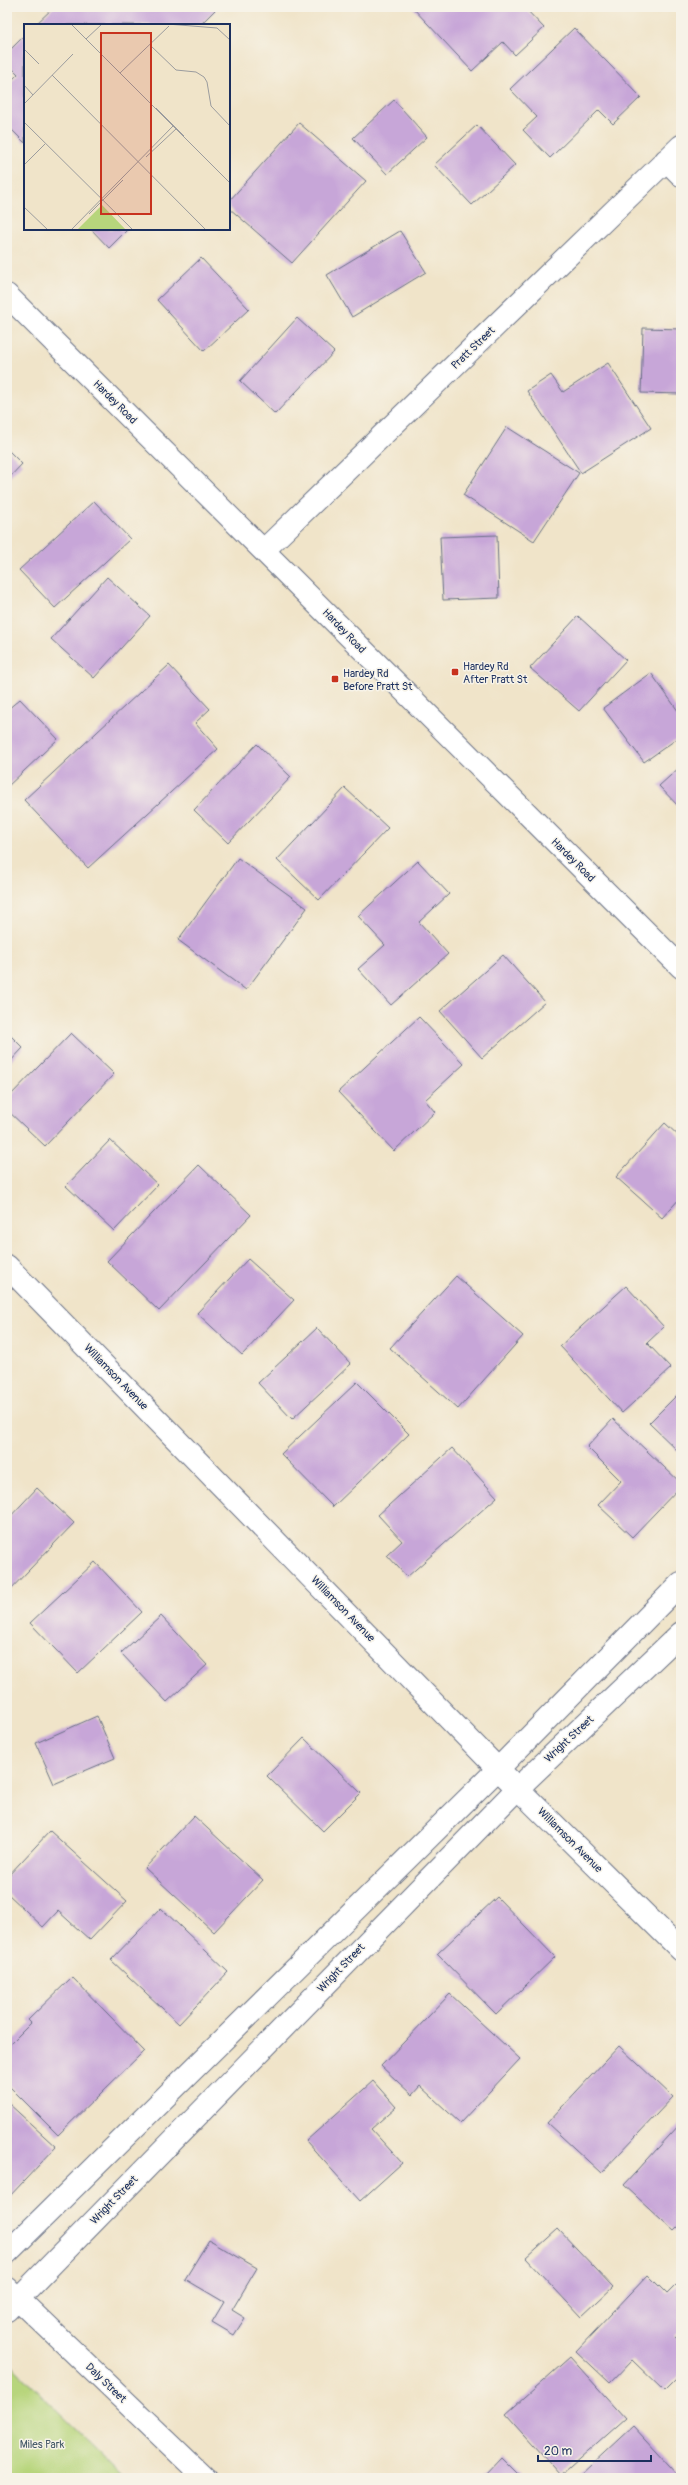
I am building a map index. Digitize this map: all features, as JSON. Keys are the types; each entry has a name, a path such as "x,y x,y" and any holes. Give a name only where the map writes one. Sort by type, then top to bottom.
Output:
{"street":[{"name":"Pratt Street","path":"264,550 676,160"},
{"name":"Hardey Road","path":"7,295 681,968"},
{"name":"Williamson Avenue","path":"7,1266 498,1768 681,1950"},
{"path":"7,2253 498,1768 681,1582"},
{"name":"Wright Street","path":"11,2299 518,1788 681,1633"},
{"name":"Daly Street","path":"11,2299 205,2478"}],"green space":[{"name":"Miles Park","path":"7,2361 126,2478 7,2478"}],"building":[{"path":"54,7 218,7 201,24 36,24"},
{"path":"412,7 524,7 544,28 515,55 503,42 472,71"},
{"path":"574,28 641,97 613,124 599,110 550,158 523,130 537,117 510,89"},
{"path":"24,36 24,142 7,125 7,85 18,74 7,63 7,53"},
{"path":"394,100 427,137 387,174 353,138"},
{"path":"299,123 366,181 292,263 230,209 230,200"},
{"path":"477,125 515,165 472,205 434,165"},
{"path":"92,230 127,230 109,248"},
{"path":"400,231 426,272 352,317 327,275"},
{"path":"201,258 249,309 204,351 157,300"},
{"path":"297,318 334,352 275,414 240,381"},
{"path":"643,328 681,329 681,394 641,393"},
{"path":"608,363 651,428 581,473 527,391 551,375 563,392"},
{"path":"507,427 579,473 534,541 463,495"},
{"path":"7,449 22,464 7,480"},
{"path":"94,501 130,539 55,608 19,570"},
{"path":"497,535 499,598 443,600 440,537"},
{"path":"107,577 150,616 94,678 51,639"},
{"path":"578,616 626,660 579,711 530,668"},
{"path":"169,665 210,709 195,723 218,749 88,868 24,800"},
{"path":"651,673 681,715 681,736 644,762 603,708"},
{"path":"20,699 58,739 7,787 7,710"},
{"path":"257,744 291,777 228,843 194,810"},
{"path":"681,766 681,809 659,786"},
{"path":"345,788 388,828 319,900 277,860"},
{"path":"238,858 307,908 246,990 178,940"},
{"path":"418,861 449,894 419,922 448,954 391,1005 358,969 385,945 358,916"},
{"path":"503,955 545,1002 482,1058 440,1011"},
{"path":"419,1017 464,1064 425,1100 435,1112 394,1151 338,1092"},
{"path":"7,1032 23,1048 7,1065"},
{"path":"71,1033 114,1074 45,1146 7,1110 7,1099"},
{"path":"665,1123 681,1138 681,1197 662,1218 616,1177"},
{"path":"110,1140 158,1185 114,1231 66,1186"},
{"path":"199,1165 251,1215 159,1311 107,1261"},
{"path":"248,1259 294,1300 242,1355 197,1313"},
{"path":"456,1276 523,1336 458,1409 390,1348"},
{"path":"626,1286 664,1327 647,1343 671,1368 622,1413 560,1346"},
{"path":"317,1328 351,1364 292,1419 258,1383"},
{"path":"357,1382 409,1434 333,1507 281,1454"},
{"path":"681,1391 681,1454 649,1423"},
{"path":"613,1419 681,1483 681,1486 632,1537 598,1505 621,1481 587,1447"},
{"path":"452,1448 497,1497 407,1577 387,1555 402,1541 378,1515"},
{"path":"37,1488 74,1523 7,1593 7,1520"},
{"path":"95,1562 142,1612 78,1673 30,1623"},
{"path":"161,1616 207,1665 167,1702 121,1653"},
{"path":"97,1716 115,1758 54,1784 36,1743"},
{"path":"304,1738 361,1793 323,1831 267,1776"},
{"path":"194,1816 263,1880 214,1932 145,1868"},
{"path":"50,1831 127,1901 90,1940 58,1911 43,1927 7,1893 7,1877"},
{"path":"497,1897 555,1957 496,2014 437,1954"},
{"path":"161,1908 228,1972 179,2024 111,1960"},
{"path":"72,1977 144,2051 58,2135 7,2084 7,2047 31,2023 28,2020"},
{"path":"450,1994 520,2059 460,2123 420,2086 412,2095 381,2066"},
{"path":"619,2046 673,2097 601,2173 547,2123"},
{"path":"373,2081 396,2107 371,2129 402,2163 360,2201 306,2141"},
{"path":"7,2102 56,2147 8,2198 7,2197"},
{"path":"681,2123 681,2224 674,2231 624,2185"},
{"path":"558,2229 613,2287 581,2317 526,2258"},
{"path":"209,2240 257,2268 232,2310 245,2318 234,2335 212,2322 224,2302 185,2279"},
{"path":"648,2275 667,2294 676,2285 681,2289 681,2332 675,2337 681,2343 681,2374 664,2391 632,2360 610,2383 576,2351"},
{"path":"570,2357 625,2418 561,2475 506,2414"},
{"path":"633,2426 681,2478 577,2478"},
{"path":"502,2458 522,2478 483,2478"}],"place":[{"name":"Hardey Rd After Pratt St","path":"455,672"},
{"name":"Hardey Rd Before Pratt St","path":"335,679"}]}
